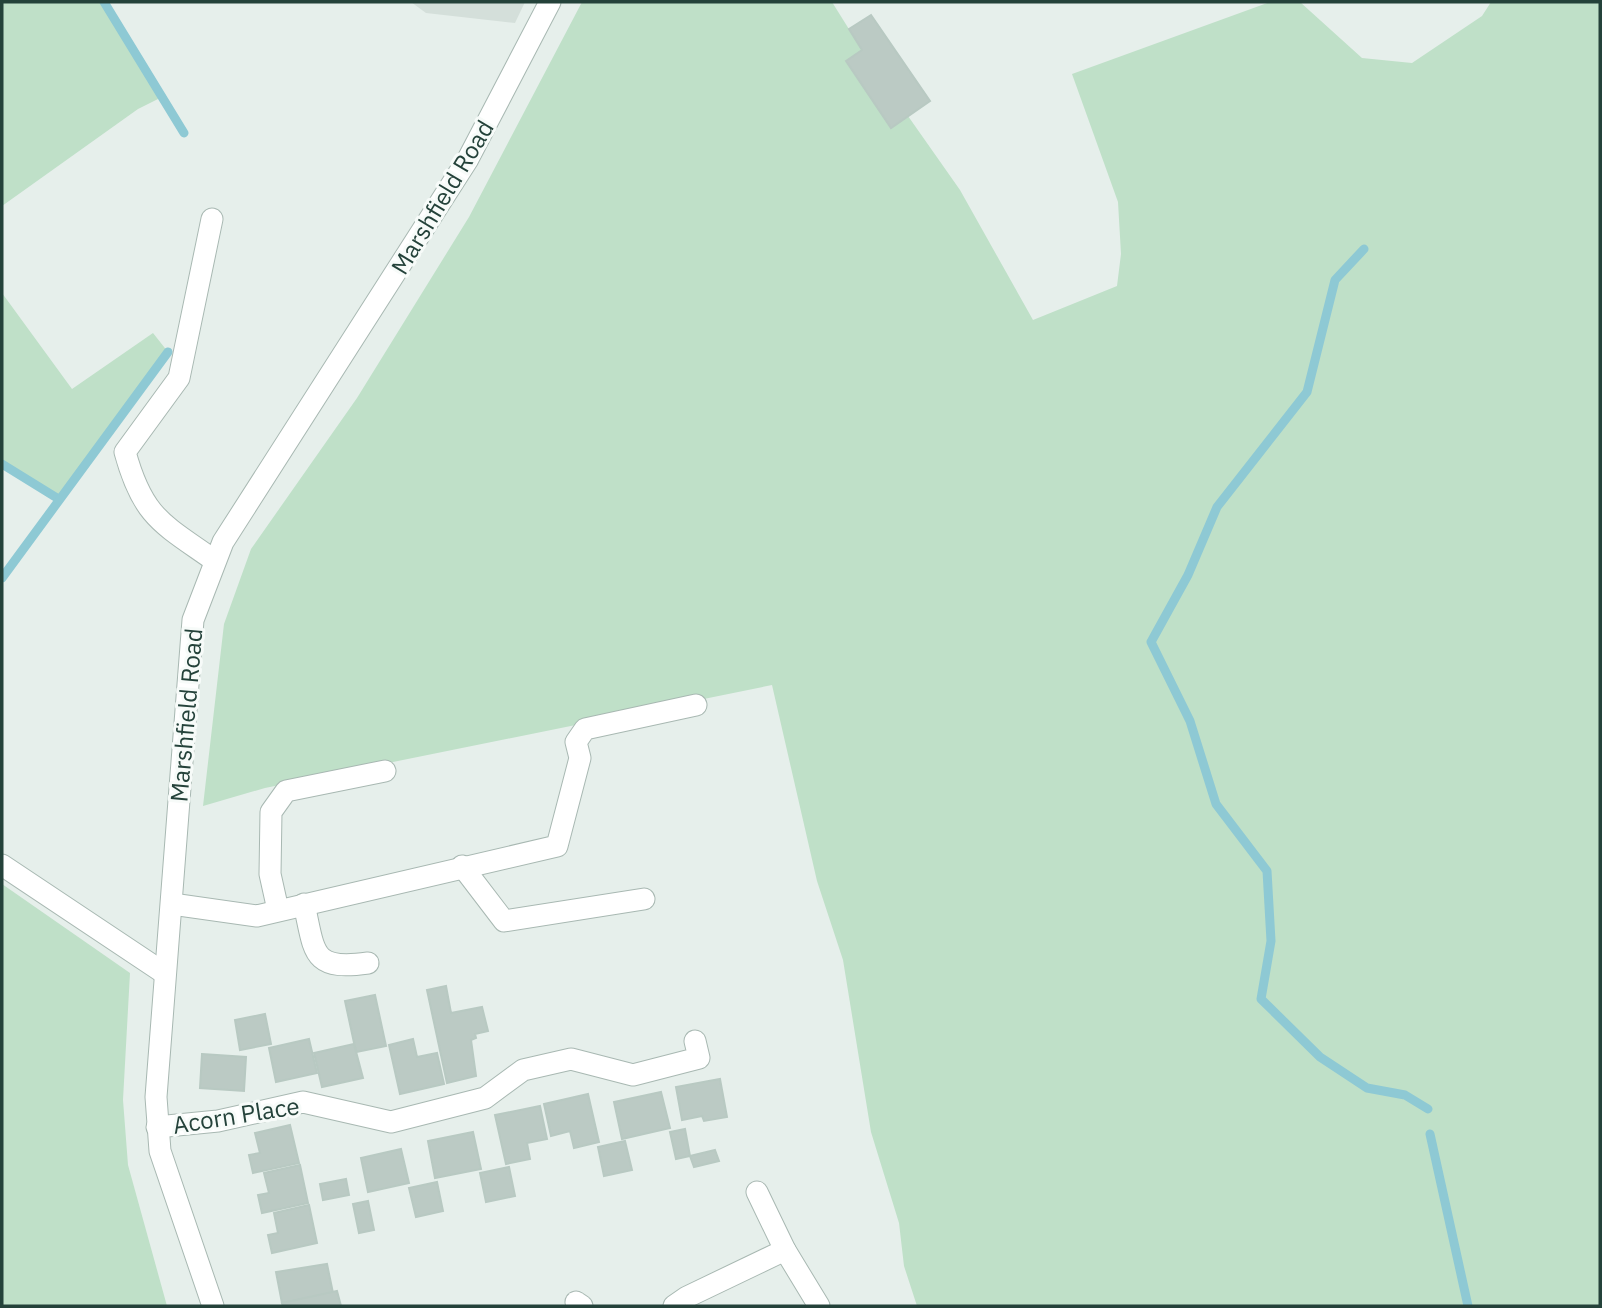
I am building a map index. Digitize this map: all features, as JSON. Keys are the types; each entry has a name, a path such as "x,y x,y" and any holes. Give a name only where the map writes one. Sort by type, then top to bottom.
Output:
{"street":[{"name":"Marshfield Road","path":"213,1306 169,1182 157,1127 164,973 172,904 193,621 223,542 468,159 550,2"},
{"path":"212,219 179,378 125,452 134,487 155,518 215,561"},
{"path":"172,904 257,915 557,846 580,758 576,742 585,729 696,705"},
{"path":"278,911 270,874 271,813 286,791 385,771"},
{"path":"2,865 164,973"},
{"path":"462,866 504,920 644,899"},
{"path":"304,904 314,948 322,959 338,967 368,963"},
{"name":"Acorn Place","path":"157,1127 218,1121 303,1102 391,1122 485,1098 523,1070 571,1059 633,1075 699,1058 695,1041"},
{"path":"757,1192 785,1250 819,1306"},
{"path":"674,1306 687,1297 785,1250"}],"shaded area":[{"path":"411,2 525,2 515,23 426,13"}],"green space":[{"path":"2,2 104,2 162,97 138,109 2,206"},
{"path":"582,2 832,2 862,50 846,61 891,127 908,116 960,190 1033,320 1117,286 1121,254 1118,202 1072,74 1270,2 1300,2 1362,58 1412,63 1482,16 1491,2 1600,2 1600,1306 917,1306 904,1266 899,1223 871,1132 843,960 817,881 772,685 265,788 203,806 224,624 251,549 357,398 469,217"},
{"path":"2,293 72,389 153,333 168,352 57,498 2,464"},
{"path":"2,884 130,973 123,1100 128,1165 167,1306 2,1306"}],"building":[{"path":"871,15 930,101 891,128 846,61 862,50 849,29"},
{"path":"446,986 451,1013 482,1007 488,1031 475,1034 476,1038 471,1040 476,1076 447,1083 427,990"},
{"path":"375,995 386,1046 356,1052 345,1001"},
{"path":"265,1014 271,1044 240,1050 235,1020"},
{"path":"309,1039 317,1073 276,1082 269,1048"},
{"path":"413,1039 417,1057 437,1053 444,1084 400,1094 389,1045"},
{"path":"354,1044 363,1078 322,1087 314,1053"},
{"path":"202,1054 246,1057 244,1091 200,1088"},
{"path":"720,1079 727,1117 704,1121 702,1116 682,1120 676,1087"},
{"path":"661,1092 670,1128 622,1139 614,1102"},
{"path":"588,1094 599,1142 574,1148 570,1131 551,1136 544,1104"},
{"path":"540,1106 547,1139 527,1143 530,1159 506,1164 495,1115"},
{"path":"290,1125 299,1163 253,1173 249,1155 260,1153 255,1133"},
{"path":"685,1129 690,1156 676,1159 670,1132"},
{"path":"473,1132 481,1169 435,1178 428,1141"},
{"path":"625,1141 632,1170 604,1176 598,1147"},
{"path":"401,1149 409,1183 368,1192 361,1158"},
{"path":"715,1150 719,1161 694,1167 690,1156"},
{"path":"300,1165 308,1203 262,1213 258,1195 269,1193 264,1173"},
{"path":"509,1167 515,1196 486,1202 480,1173"},
{"path":"346,1179 349,1195 323,1200 320,1184"},
{"path":"437,1182 443,1211 416,1217 409,1188"},
{"path":"368,1201 374,1230 359,1233 353,1204"},
{"path":"309,1205 317,1243 272,1253 268,1235 278,1233 274,1213"},
{"path":"327,1264 333,1293 282,1303 276,1272"},
{"path":"337,1291 341,1306 283,1306 282,1303"}],"waterway":[{"path":"104,2 184,133"},
{"path":"1364,249 1335,280 1307,392 1217,507 1188,575 1151,642 1190,721 1216,804 1267,871 1271,941 1261,999 1320,1057 1367,1088 1405,1095 1428,1109"},
{"path":"2,578 168,352"},
{"path":"2,464 57,498"},
{"path":"1430,1134 1468,1306"}]}
